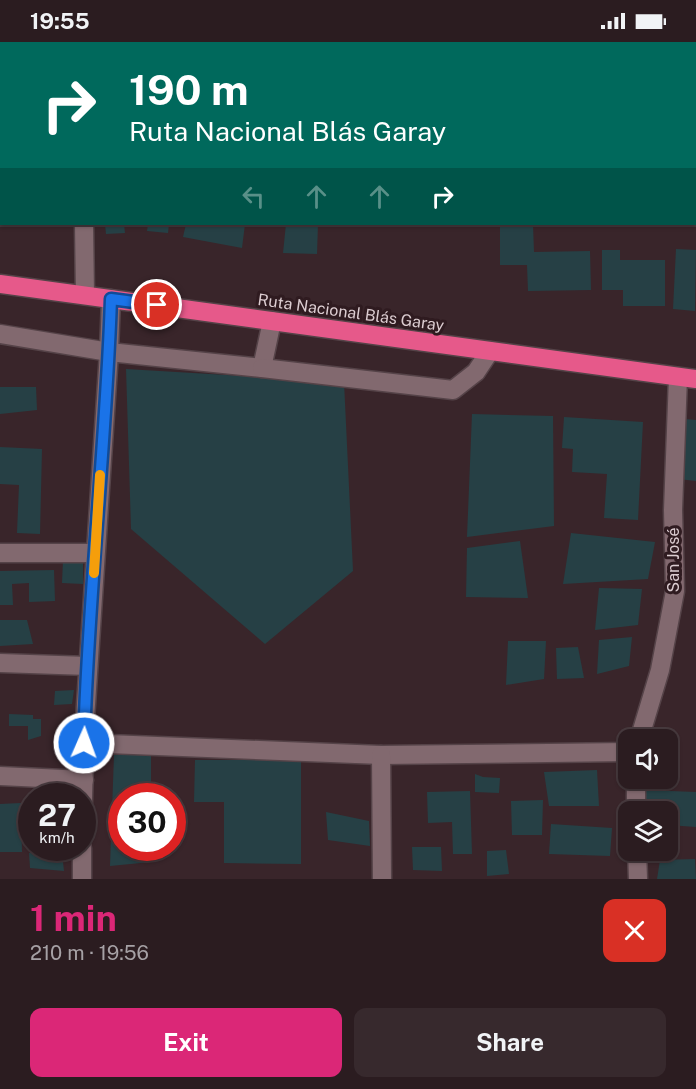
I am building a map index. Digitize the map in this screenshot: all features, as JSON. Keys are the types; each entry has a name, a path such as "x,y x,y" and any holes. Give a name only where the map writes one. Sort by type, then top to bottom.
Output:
{"highway":[{"name":"Ruta Nacional Blás Garay","path":"0,285 696,380"}],"street":[{"path":"84,225 85,295"},
{"path":"84,783 88,666 111,299"},
{"path":"262,368 272,321"},
{"path":"0,334 109,352 453,390 476,372 490,351"},
{"name":"San José","path":"642,729 660,670 675,591 673,510 678,377"},
{"path":"0,553 95,553"},
{"path":"0,663 88,666"},
{"path":"84,743 381,755 618,752"},
{"path":"381,755 382,879"},
{"path":"0,776 84,780"},
{"path":"82,861 82,879"},
{"path":"637,861 638,879"}],"building":[{"path":"105,225 124,225 125,233 106,234"},
{"path":"148,225 169,225 168,233 147,231"},
{"path":"186,225 245,225 242,248 183,237"},
{"path":"286,225 318,225 317,254 283,253"},
{"path":"500,225 533,225 534,252 590,251 591,290 528,291 527,265 500,265"},
{"path":"676,249 696,250 695,311 673,309"},
{"path":"602,250 620,250 620,260 665,260 665,306 623,306 623,290 602,290"},
{"path":"126,369 344,382 353,571 265,644 131,529"},
{"path":"0,387 36,387 37,410 0,414"},
{"path":"472,414 553,416 554,526 467,537"},
{"path":"564,417 643,422 638,520 604,518 607,474 572,472 573,449 562,448"},
{"path":"685,419 696,420 696,481 678,479"},
{"path":"0,447 42,449 40,534 17,533 19,485 0,484"},
{"path":"571,533 655,542 648,579 563,584"},
{"path":"520,541 528,598 466,597 467,548"},
{"path":"63,560 83,560 83,584 62,583"},
{"path":"54,570 55,601 29,602 29,583 12,584 13,605 0,605 0,571"},
{"path":"599,588 642,589 638,625 595,630"},
{"path":"0,620 27,620 33,644 0,646"},
{"path":"632,637 629,666 597,674 599,640"},
{"path":"508,641 546,641 544,679 506,685"},
{"path":"578,647 584,678 557,679 556,648"},
{"path":"74,690 72,704 54,705 55,691"},
{"path":"9,714 33,715 33,719 41,719 41,736 28,740 28,726 9,726"},
{"path":"151,754 151,783 113,783 114,755"},
{"path":"195,760 301,760 301,864 224,863 224,802 194,802"},
{"path":"597,770 599,806 549,806 544,772"},
{"path":"475,774 500,778 499,793 475,792"},
{"path":"644,790 696,792 696,827 678,826 678,801 645,801"},
{"path":"470,791 472,854 453,854 452,822 428,823 427,792"},
{"path":"543,800 542,835 512,835 511,801"},
{"path":"18,803 18,852 0,852 0,804"},
{"path":"326,812 369,821 370,846 328,840"},
{"path":"551,824 612,828 610,856 549,854"},
{"path":"412,847 441,847 442,871 413,870"},
{"path":"506,850 509,874 487,876 487,851"},
{"path":"695,859 696,879 657,879 660,861"},
{"path":"30,861 63,861 64,871 30,868"},
{"path":"110,861 151,861 151,862 110,866"}],"slow traffic":[{"path":"94,573 100,475"}],"route":[{"path":"84,743 111,299 157,305"}]}
